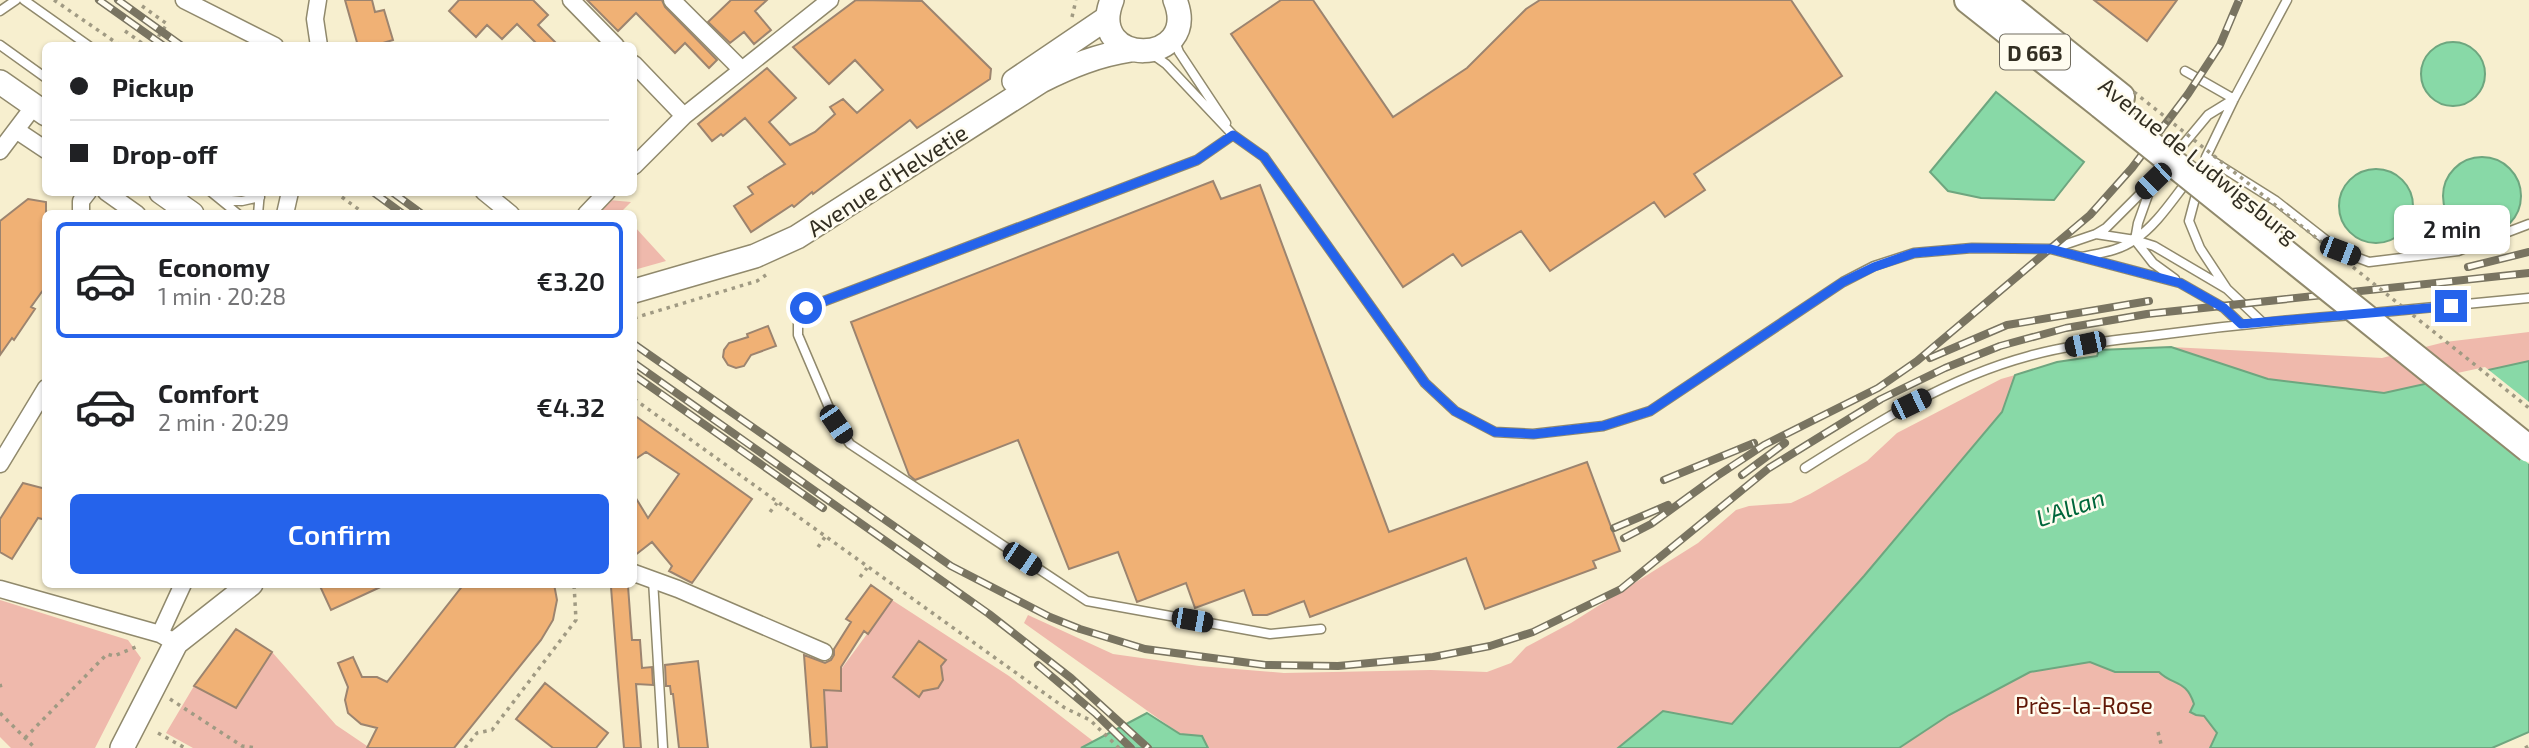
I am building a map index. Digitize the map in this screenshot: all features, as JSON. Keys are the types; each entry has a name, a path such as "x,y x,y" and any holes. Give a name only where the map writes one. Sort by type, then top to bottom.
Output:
{"main road":[{"name":"Avenue de Ludwigsburg","path":"1968,0 2119,98 2529,449"},
{"name":"Avenue de Ludwigsburg","path":"2000,0 2529,426"},
{"path":"1110,5 1115,38 1140,51 1167,44 1174,36 1180,18 1180,3"},
{"name":"Avenue d'Helvetie","path":"637,278 751,243 797,221 1002,89 1110,5"},
{"name":"Avenue d'Helvetie","path":"637,290 755,256 797,237 1041,80 1076,63 1111,53 1140,51"},
{"path":"0,82 40,110"},
{"path":"167,196 186,210"},
{"path":"122,748 168,638 245,588"}],"street":[{"path":"184,0 267,42"},
{"path":"318,0 315,19 318,42"},
{"path":"571,0 612,42"},
{"path":"672,0 742,70"},
{"path":"637,163 684,116 830,0"},
{"path":"637,67 684,116"},
{"path":"0,150 16,130 40,110"},
{"path":"16,130 42,147"},
{"path":"112,196 131,210"},
{"path":"489,196 507,210"},
{"path":"590,210 603,196"},
{"path":"0,464 42,395"},
{"path":"637,573 824,652"},
{"path":"0,589 168,638 182,588"}],"lane":[{"path":"0,11 16,0"},
{"path":"24,0 83,42"},
{"path":"2227,289 2200,248 2189,221 2206,157 2287,0"},
{"path":"1174,36 1179,52 1233,135"},
{"path":"1,48 42,75"},
{"path":"1140,51 1166,64 1233,135 1264,157 1425,383 1455,411 1495,432 1534,434 1603,426 1650,411 1843,282 1874,267 1914,253 1972,248 2051,249 2180,283"},
{"path":"2185,71 2234,99"},
{"path":"2051,249 2106,228 2153,181 2208,115 2234,99"},
{"path":"1233,135 1197,160 806,308 798,319 798,335 836,424 850,444 1087,601 1270,634 1321,629"},
{"path":"2206,157 2276,201 2340,251 2369,262 2458,251 2529,224"},
{"path":"2078,258 2115,250 2135,240 2206,157"},
{"path":"2153,181 2135,240 2153,263 2180,283 2224,308 2241,324"},
{"path":"216,196 233,210"},
{"path":"220,199 242,201 257,196"},
{"path":"2096,234 2154,246 2227,289 2262,322"},
{"path":"1805,468 1887,416 1959,380 2028,356 2085,344 2241,324 2529,298"},
{"path":"653,580 663,748"}],"path":[{"path":"54,0 115,42"},
{"path":"142,6 167,24 155,42"},
{"path":"125,31 140,42"},
{"path":"2119,98 2529,408"},
{"path":"340,196 360,210"},
{"path":"637,402 1065,708 1090,720 1119,748"},
{"path":"770,512 777,503"},
{"path":"818,547 825,537"},
{"path":"860,578 867,568"},
{"path":"465,748 477,733 492,730 576,620 575,588"},
{"path":"25,738 107,654 114,656 141,644"},
{"path":"176,702 242,746 256,748"},
{"path":"0,713 35,748"},
{"path":"2158,732 2162,748"},
{"path":"158,733 185,748"}],"green space":[{"path":"609,200 631,202 623,210 601,210"},
{"path":"637,229 666,261 637,269"},
{"path":"2529,332 2529,361 2384,393 2268,379 2171,347 2382,358 2445,342"},
{"path":"2015,375 2002,411 1864,576 1732,724 1663,711 1618,748 1208,748 1202,736 1180,734 1024,623 1028,615 1113,654 1199,666 1284,673 1431,670 1487,672 1511,663 1526,647 1571,623 1698,543 1736,510 1749,506 1791,503 1810,494 1867,461 1897,433 2001,379"},
{"path":"0,600 128,640 141,658 95,748 11,748 0,737"},
{"path":"892,600 1009,676 1093,741 1081,748 827,748 824,690 841,690 842,668"},
{"path":"272,652 336,725 370,748 193,748 166,733 194,686 237,708"},
{"name":"Près-la-Rose","path":"2090,662 2115,672 2159,672 2183,687 2194,704 2190,712 2204,716 2217,733 2210,748 1899,748 1949,715 2030,672"}],"water":[{"path":"2453,42 2471,48 2479,56 2485,74 2479,92 2471,100 2453,106 2435,100 2427,92 2421,74 2427,56 2435,48"},
{"path":"1996,92 2084,162 2054,200 1981,198 1948,191 1930,172"},
{"path":"2482,157 2497,160 2510,168 2518,181 2521,196 2518,211 2510,224 2497,232 2482,235 2467,232 2454,224 2446,211 2443,196 2446,181 2454,168 2467,160"},
{"path":"2369,169 2383,169 2397,175 2407,185 2413,206 2411,220 2397,237 2383,243 2369,243 2355,237 2345,227 2339,213 2339,199 2345,185 2355,175"},
{"name":"L'Allan","path":"2171,347 2268,379 2384,393 2529,361 2529,732 2492,748 2210,748 2217,733 2204,716 2190,712 2194,704 2183,687 2159,672 2115,672 2090,662 2030,672 1949,715 1899,748 1618,748 1663,711 1732,724 1864,576 2002,412 2015,375 2057,362 2097,356 2099,350"},
{"path":"1147,713 1180,734 1202,736 1208,748 1081,748"}],"pier":[{"path":"2485,367 2529,402 2529,464 2425,380"}],"building":[{"path":"345,0 372,0 375,12 384,10 393,40 357,42"},
{"path":"459,0 533,0 548,15 538,25 555,42 535,42 517,24 502,39 487,25 476,37 449,11"},
{"path":"587,0 662,0 665,7 717,60 709,68 685,43 675,53 636,13 618,31"},
{"path":"731,0 767,0 755,11 771,30 754,44 744,32 730,43 708,22"},
{"path":"856,0 922,1 991,69 990,79 917,128 910,120 813,194 812,192 794,207 792,205 751,232 734,206 753,194 748,187 785,164 745,118 723,136 721,134 712,141 698,124 767,68 796,98 769,122 790,145 815,132 835,114 830,107 843,99 857,113 883,90 855,60 829,84 793,47"},
{"path":"1281,0 1313,0 1393,117 1467,68 1526,9 1540,0 1791,0 1842,76 1694,174 1705,190 1665,217 1654,202 1550,271 1521,231 1462,266 1453,254 1403,287 1231,34"},
{"path":"2094,0 2177,0 2147,41"},
{"path":"1213,181 1221,199 1260,185 1389,532 1587,462 1620,551 1593,561 1596,568 1485,609 1466,558 1310,617 1304,601 1267,615 1253,615 1244,590 1195,608 1186,583 1137,602 1118,552 1069,569 1018,440 915,480 909,475 851,322"},
{"path":"28,199 46,202 46,210 42,210 42,292 31,307 35,309 0,355 0,221"},
{"path":"768,326 776,346 751,355 744,366 736,368 728,365 723,357 729,343"},
{"path":"637,417 752,499 692,583 669,571 672,566 652,542 637,554 637,500 648,518 679,474 646,452 637,458"},
{"path":"23,483 42,488 42,519 38,518 12,559 0,552 0,519"},
{"path":"871,585 892,600 868,634 864,631 841,667 841,691 824,690 827,747 811,748 804,655 825,663 831,660 834,649 851,622 846,619"},
{"path":"321,588 378,588 331,610"},
{"path":"461,588 555,588 557,600 553,620 541,640 454,748 367,748 377,728 361,724 348,713 345,700 348,687 338,663 353,657 362,677 377,677 387,682"},
{"path":"611,588 628,588 632,640 640,640 642,668 652,667 653,685 636,684 641,748 624,748"},
{"path":"236,629 272,652 236,708 194,686"},
{"path":"919,641 946,660 941,666 943,680 938,688 923,691 919,697 893,677"},
{"path":"698,661 708,748 679,748 673,694 670,686 666,686 665,665"},
{"path":"545,683 608,733 596,748 553,748 516,719"}],"railway":[{"path":"99,0 158,42"},
{"path":"118,0 176,42"},
{"path":"1624,538 1651,524 1764,445 1878,388 1917,361 2090,215 2132,168 2188,94 2220,45 2239,0"},
{"path":"378,196 398,210"},
{"path":"397,196 417,210"},
{"path":"2468,267 2529,252"},
{"path":"637,346 951,566 1050,617 1145,649 1265,665 1338,666 1433,657 1490,646 1533,632 1621,589 1769,468 1881,399 1945,368 2000,346 2066,328 2147,314 2529,273"},
{"path":"1930,358 2007,325 2149,301"},
{"path":"637,365 989,614 1071,678 1148,748"},
{"path":"637,377 823,508"},
{"path":"1664,480 1754,443"},
{"path":"1742,475 1785,443"},
{"path":"1614,528 1668,505"},
{"path":"1038,665 1095,713 1131,748"}],"route":[{"path":"806,308 1197,160 1233,135 1264,157 1425,383 1455,411 1495,432 1534,434 1603,426 1650,411 1843,282 1874,267 1914,253 1972,248 2051,249 2180,283 2224,308 2241,324 2451,306"}]}
